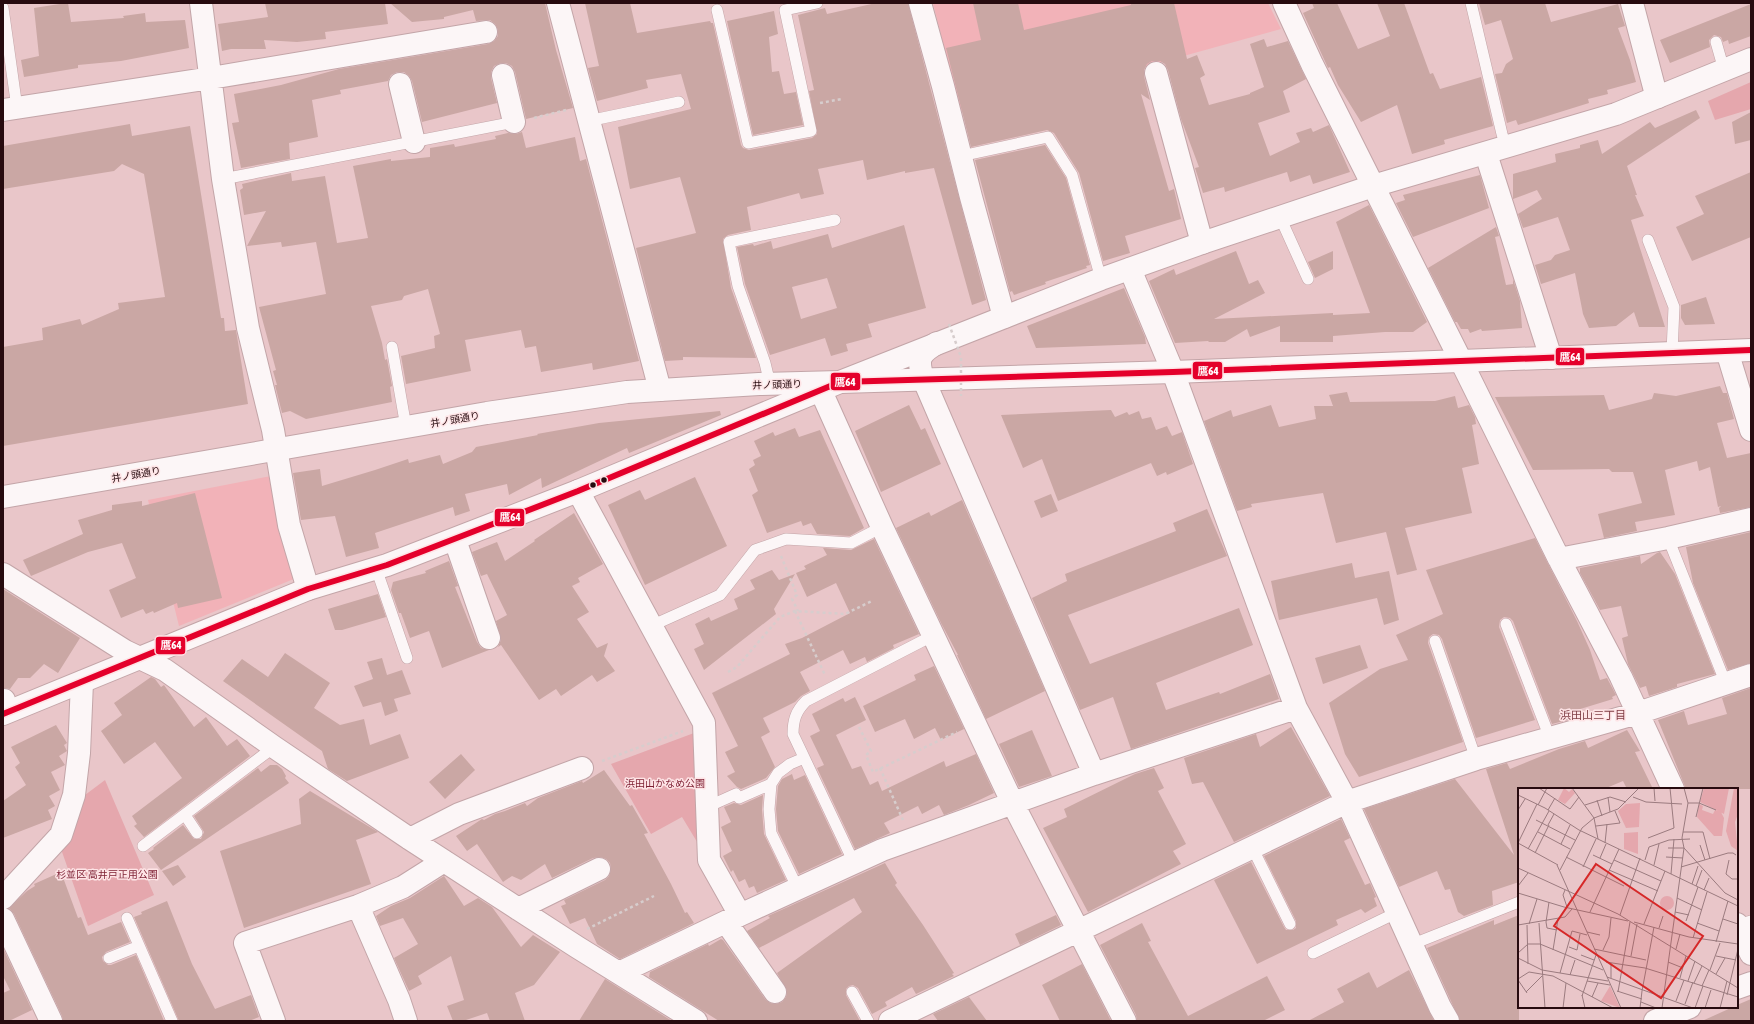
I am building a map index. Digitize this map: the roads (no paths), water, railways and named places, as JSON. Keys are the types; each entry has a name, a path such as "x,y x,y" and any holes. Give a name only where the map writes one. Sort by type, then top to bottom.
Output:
{"street":[{"path":"201,3 222,179 248,328 276,450 289,525 308,588"},
{"path":"558,3 586,113 655,366 660,390"},
{"path":"920,3 1004,317"},
{"path":"1284,3 1312,64 1559,559 1621,677 1673,788"},
{"path":"1632,3 1658,97"},
{"path":"10,109 211,78 486,32"},
{"path":"3,704 82,682 308,588 376,568 455,540 578,491 830,386 1130,268 1373,186 1486,154 1616,114 1751,59"},
{"path":"1156,73 1202,243"},
{"path":"503,75 514,122"},
{"path":"400,84 414,142"},
{"path":"1486,154 1551,358"},
{"path":"1130,268 1173,372 1296,708 1346,802 1398,912 1440,1007 1448,1021"},
{"path":"937,343 926,349 920,357 920,366 924,378 1094,774"},
{"name":"井ノ頭通り","path":"3,497 406,427 627,392 770,384 830,386 924,378 1173,372 1751,350"},
{"path":"1727,351 1751,430"},
{"path":"830,386 882,528 1013,804 1125,1021"},
{"path":"578,491 704,723 708,860 733,918 775,992"},
{"path":"1559,559 1668,538 1751,519"},
{"path":"455,540 489,638"},
{"path":"3,574 125,650 165,670 274,747 410,839 694,1020"},
{"path":"890,1021 928,1014 1079,931 1346,802 1476,759 1638,713 1751,675"},
{"path":"3,898 61,835 74,795 79,753 82,682"},
{"path":"620,973 733,918 854,863 912,839 1094,774 1296,708"},
{"path":"410,839 459,814 582,768"},
{"path":"274,1021 245,943 358,906 403,887 444,861"},
{"path":"518,909 599,869"},
{"path":"358,906 399,1000 406,1021"},
{"path":"3,919 51,1021"},
{"path":"1738,926 1751,954"},
{"path":"1738,988 1751,983"},
{"path":"1656,1021 1688,1008"}],"lane":[{"path":"717,10 748,142 811,131 785,10 818,3"},
{"path":"1471,3 1506,147"},
{"path":"3,8 10,109"},
{"path":"1716,42 1724,70"},
{"path":"586,113 679,102"},
{"path":"222,179 514,122"},
{"path":"961,156 1048,136 1072,175 1101,279"},
{"path":"1280,217 1308,279"},
{"path":"770,384 765,363 738,286 729,242 835,220"},
{"path":"1648,240 1674,307 1672,352"},
{"path":"392,347 406,427"},
{"path":"651,626 720,594 755,550 786,539 851,543 882,528"},
{"path":"1668,538 1726,684"},
{"path":"376,568 407,658"},
{"path":"1506,624 1550,738"},
{"path":"854,863 793,734 795,715 806,701 934,635"},
{"path":"1435,641 1476,759"},
{"path":"142,846 274,747"},
{"path":"798,889 771,833 769,809 771,784 778,773 790,764 804,758"},
{"path":"707,807 736,794 738,798 771,784"},
{"path":"185,815 197,833"},
{"path":"1252,847 1290,924"},
{"path":"1412,944 1518,902"},
{"path":"1313,953 1398,912"},
{"path":"127,918 172,1021"},
{"path":"1738,924 1751,921"},
{"path":"109,958 139,946"},
{"path":"852,992 868,1021"}],"district":[{"name":"浜田山三丁目","path":"1593,715"}],"park label":[{"name":"浜田山かなめ公園","path":"665,783"},
{"name":"杉並区 高井戸正用公園","path":"107,874"}]}
